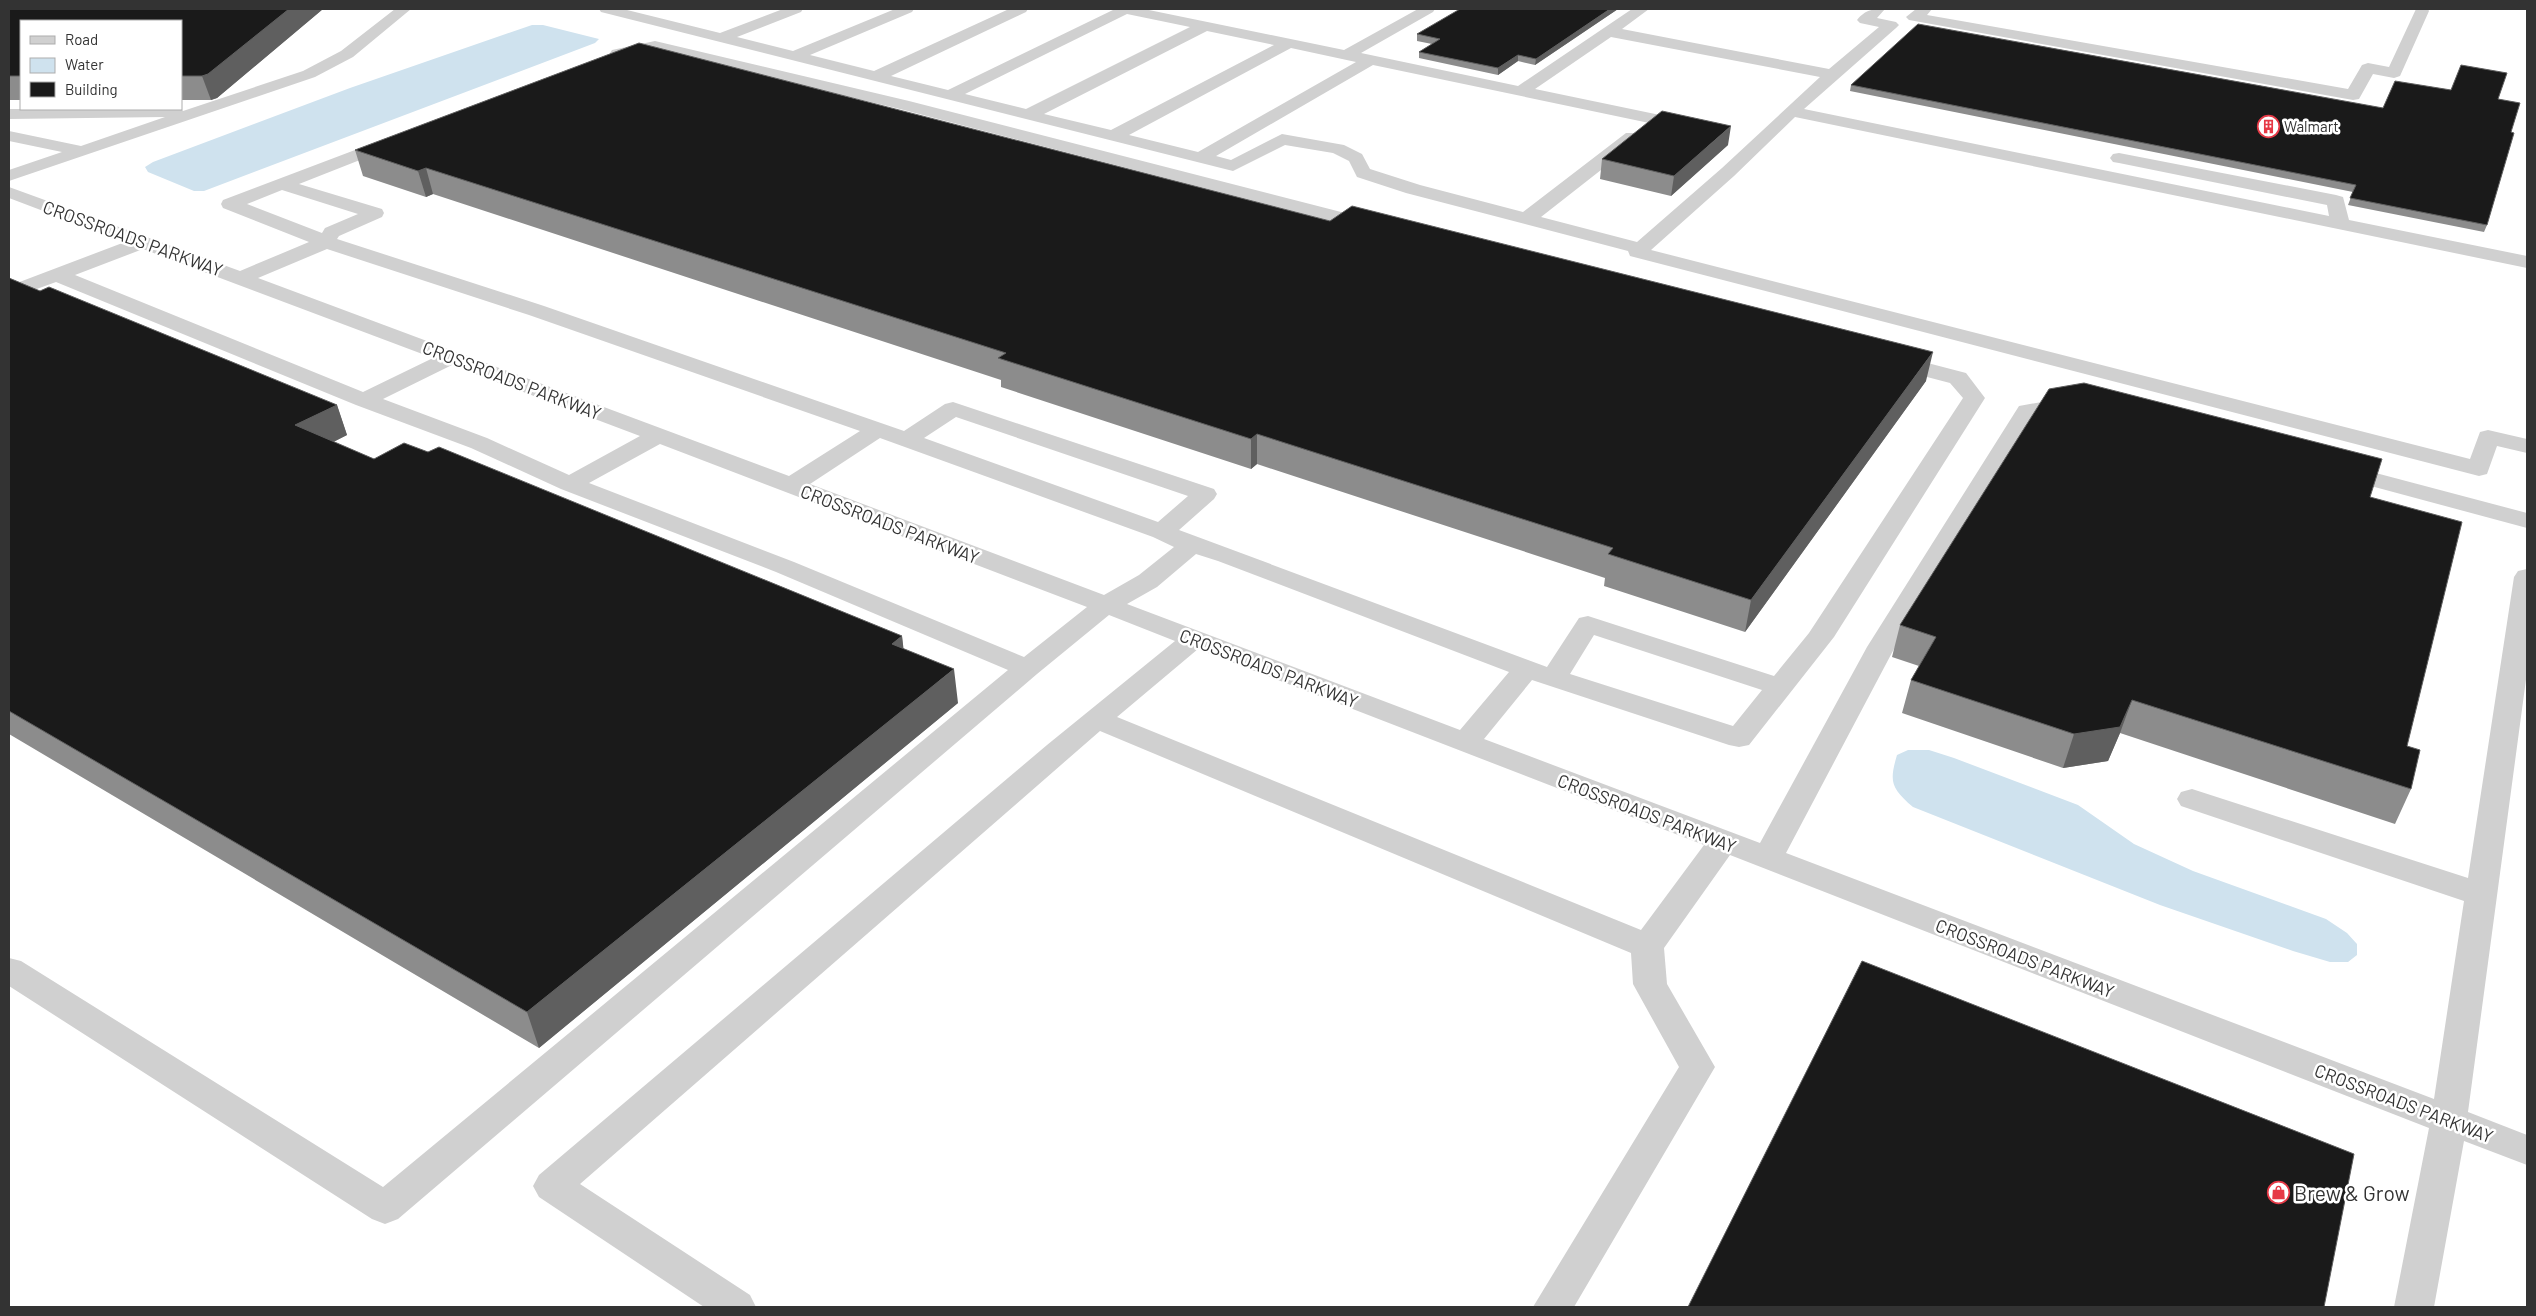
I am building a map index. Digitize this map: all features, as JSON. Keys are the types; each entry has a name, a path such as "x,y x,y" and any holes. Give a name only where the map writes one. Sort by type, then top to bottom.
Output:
{"street":[{"path":"9,176 309,74 347,54 404,9"},
{"path":"606,9 1233,166 1282,139 1321,145 1338,149 1356,158 1363,173 1641,249"},
{"path":"643,18 667,9"},
{"path":"721,38 796,9"},
{"path":"794,56 907,9"},
{"path":"875,77 1021,9"},
{"path":"950,95 1125,9 1673,124"},
{"path":"1348,55 1425,9"},
{"path":"1878,9 1865,20 1891,25 1838,62 1817,97 1791,111 1747,142 1637,252 2479,470 2488,437 2527,446"},
{"path":"1925,9 1914,18 2353,95 2368,68 2394,73 2418,10"},
{"path":"1521,91 1611,32 1640,16"},
{"path":"1028,115 1206,26"},
{"path":"1611,32 1838,62"},
{"path":"1113,136 1289,43"},
{"path":"600,60 618,53 655,46 903,105 1397,232"},
{"path":"1200,158 1371,60"},
{"path":"1791,111 2527,262"},
{"path":"9,114 196,112"},
{"path":"1526,219 1654,119"},
{"path":"410,134 230,204 326,242 501,296 906,440 1162,532 1192,546 1227,556 1554,678 1739,738 1820,637 1974,398 1958,378 1873,355"},
{"path":"9,136 81,151"},
{"path":"2101,154 2336,201 2340,223"},
{"path":"240,278 326,242 332,232 375,213 281,184"},
{"name":"CROSSROADS PARKWAY","path":"9,192 451,357 1194,639 2527,1150"},
{"path":"9,293 143,242"},
{"path":"57,275 364,400 479,443 570,484 785,567 1027,668"},
{"path":"364,400 451,357"},
{"path":"1767,859 1881,647 2027,411 2070,402 2099,408"},
{"path":"906,440 953,409 1205,494 1162,532"},
{"path":"790,486 877,430"},
{"path":"570,484 657,436"},
{"path":"2318,465 2527,520"},
{"path":"9,970 384,1208 1027,668 1104,606 1148,581 1192,546"},
{"path":"2414,1307 2449,1120 2527,577"},
{"path":"1554,678 1588,624 1780,686"},
{"path":"736,1307 552,1186 1050,759 1194,639"},
{"path":"1465,743 1526,668"},
{"path":"1098,720 1647,946"},
{"path":"2192,799 2480,894"},
{"path":"1553,1307 1697,1066 1650,984 1647,946 1723,842"}],"water":[{"path":"532,25 543,25 599,39 595,43 204,191 194,191 148,172 145,167 153,162 350,88"},
{"path":"1908,750 1929,750 1954,758 2078,805 2134,844 2193,871 2326,919 2347,933 2357,944 2357,955 2348,962 2330,962 2293,951 2160,905 1913,807 1900,795 1893,778 1897,755"}],"building":[{"path":"9,9 289,9 208,74 202,76 182,76 182,20 20,20 20,76 9,76"},
{"path":"1460,9 1610,9 1536,59 1518,55 1498,68 1419,52 1440,39 1417,34"},
{"name":"Walmart","path":"1918,24 2383,108 2395,81 2451,90 2461,65 2507,73 2498,99 2520,103 2511,132 2514,133 2487,225 2350,198 2356,185 1851,85"},
{"path":"639,43 1330,221 1352,206 1933,352 1751,600 1608,554 1613,548 1257,434 1251,439 998,358 1006,353 426,168 418,171 355,150"},
{"path":"1662,111 1731,126 1674,176 1602,159"},
{"path":"9,278 40,291 49,287 337,405 295,425 374,459 404,443 428,452 439,447 902,636 892,644 954,669 527,1012 9,711"},
{"path":"2084,383 2382,459 2370,497 2462,522 2407,746 2420,750 2411,789 2132,700 2120,727 2074,734 1911,680 1936,637 1900,625 2049,389"},
{"path":"1862,961 2354,1154 2324,1307 1688,1307"}],"place":[{"name":"Walmart","path":"2268,126"},
{"name":"Brew & Grow","path":"2278,1192"}]}
